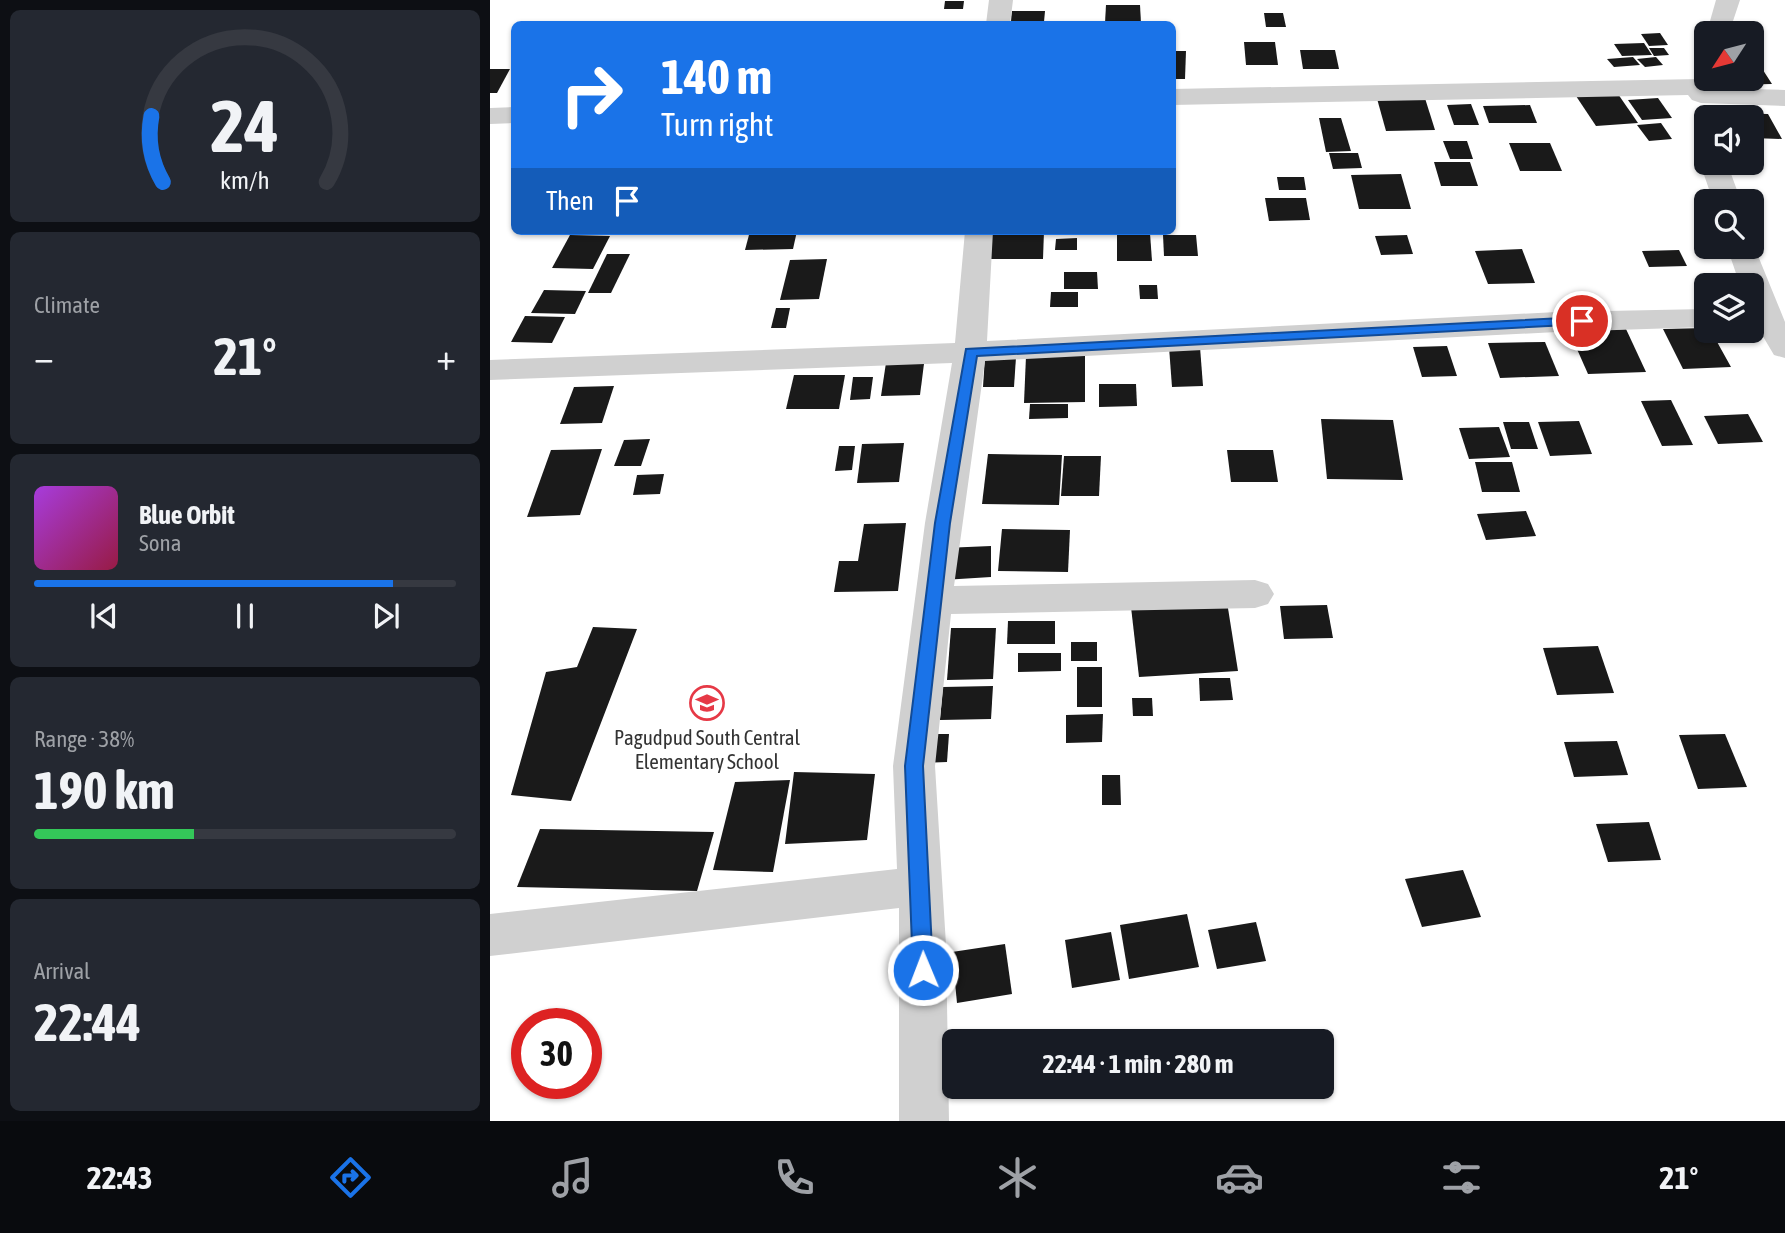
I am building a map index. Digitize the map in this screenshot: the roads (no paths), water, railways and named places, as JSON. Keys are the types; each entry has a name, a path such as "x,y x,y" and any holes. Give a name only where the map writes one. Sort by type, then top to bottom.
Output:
{"street":[{"path":"998,21 1001,0"},
{"path":"1721,21 1728,0"},
{"path":"1176,97 1694,82"},
{"path":"1749,91 1785,98"},
{"path":"490,116 511,115"},
{"path":"924,1121 923,945 914,766 943,523 970,352 979,235"},
{"path":"1747,259 1768,314 1785,348"},
{"path":"490,370 970,352 1557,322 1694,318"},
{"path":"935,600 1255,594"},
{"path":"490,935 919,886"}],"place":[{"name":"Pagudpud South Central Elementary School","path":"707,703"}]}
